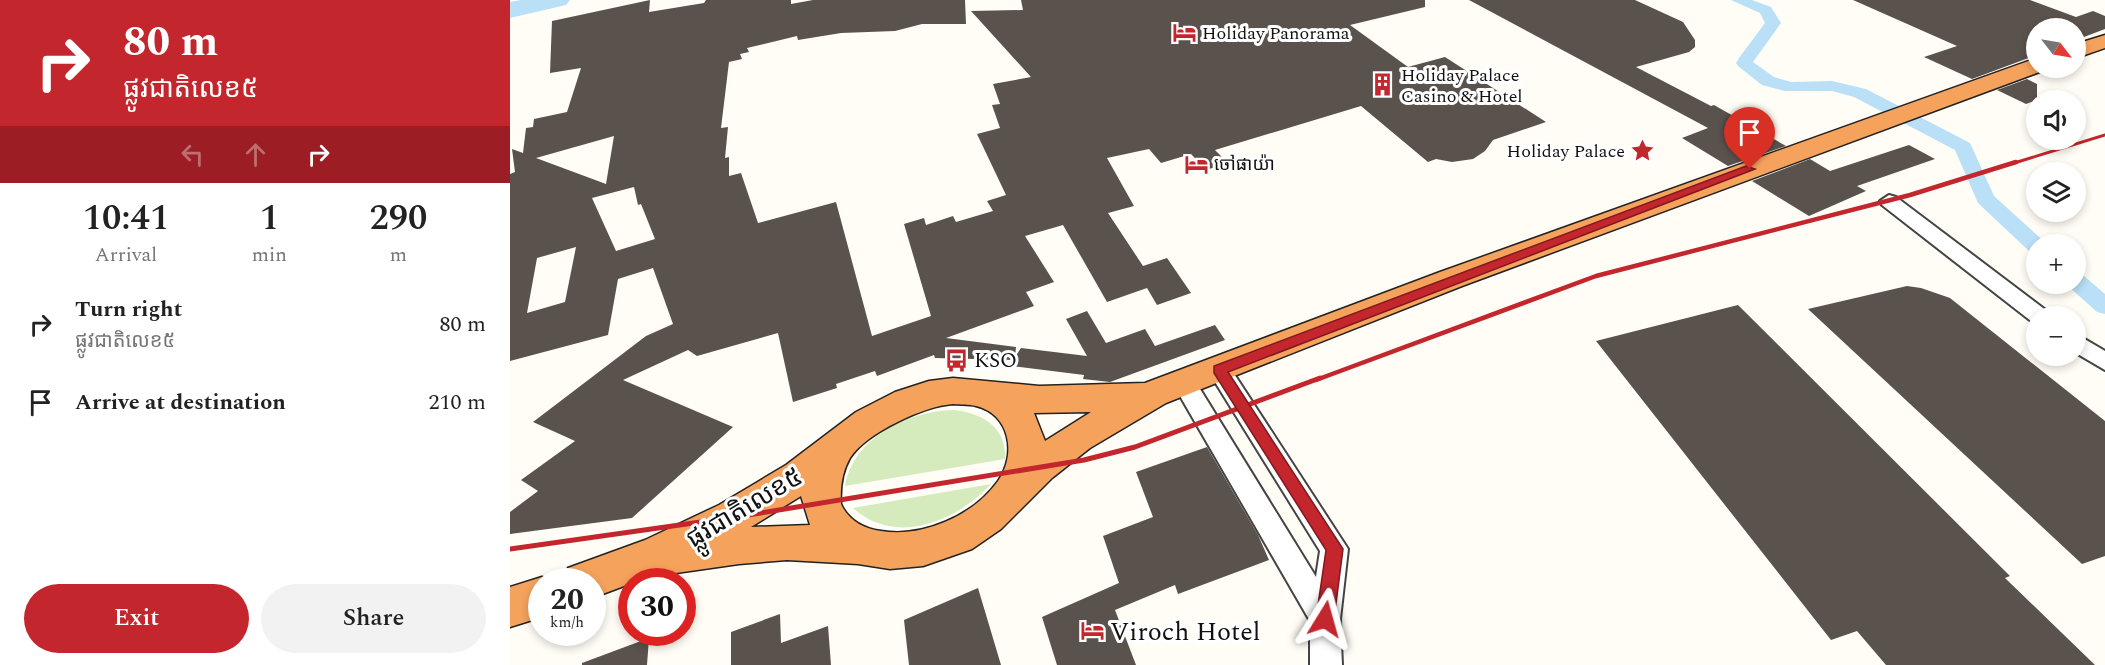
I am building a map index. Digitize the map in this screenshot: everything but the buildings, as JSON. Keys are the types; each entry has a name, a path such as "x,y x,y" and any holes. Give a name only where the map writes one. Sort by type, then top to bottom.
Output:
{"highway":[{"path":"2086,48 2105,41"},
{"name":"ផ្លូវជាតិលេខ៥","path":"649,559 739,546 787,542 858,546 890,551 932,545 957,536 987,517 1038,467 1077,438 1169,388 1462,275 2026,68"},
{"name":"ផ្លូវជាតិលេខ៥","path":"606,574 649,559 735,517 784,488 836,449 873,417 901,402 951,390 1023,399 1096,399 1169,388"},
{"name":"ផ្លូវជាតិលេខ៥","path":"984,394 1007,405 1023,422 1029,443 1024,470 1010,495"},
{"name":"ផ្លូវជាតិលេខ៥","path":"836,449 824,470 820,504 835,532 858,546"},
{"path":"510,608 528,602"}],"street":[{"path":"1888,201 2026,306"},
{"path":"2086,349 2105,362"},
{"path":"1219,369 1334,549 1325,619 1326,665"},
{"path":"1169,388 1325,619"}],"green space":[{"path":"954,410 974,414 991,424 1002,438 1005,459 845,486 850,469 859,454 886,430 919,415"},
{"path":"991,484 961,509 925,524 907,527 888,526 870,520 853,508"}],"waterway":[{"path":"510,10 557,0"},
{"path":"1738,0 1766,10 1773,23 1744,63 1768,81 1791,87 1832,86 1860,93 1963,147 1985,199 2026,236"},
{"path":"2086,290 2105,306"}],"railway":[{"path":"2011,164 2105,135"},
{"path":"1316,380 1596,276 1910,195 2016,162"},
{"path":"510,549 736,517 1084,460 1135,447 1320,378"}],"place":[{"name":"Holiday Panorama","path":"1184,33"},
{"name":"Holiday Palace Casino & Hotel","path":"1383,85"},
{"name":"Holiday Palace","path":"1643,151"},
{"name":"ចៅផាយ៉ា","path":"1196,164"},
{"name":"KSO","path":"956,360"},
{"name":"Viroch Hotel","path":"1092,631"}],"route":[{"path":"1325,619 1334,549 1219,369 1451,279 1750,169"}]}
